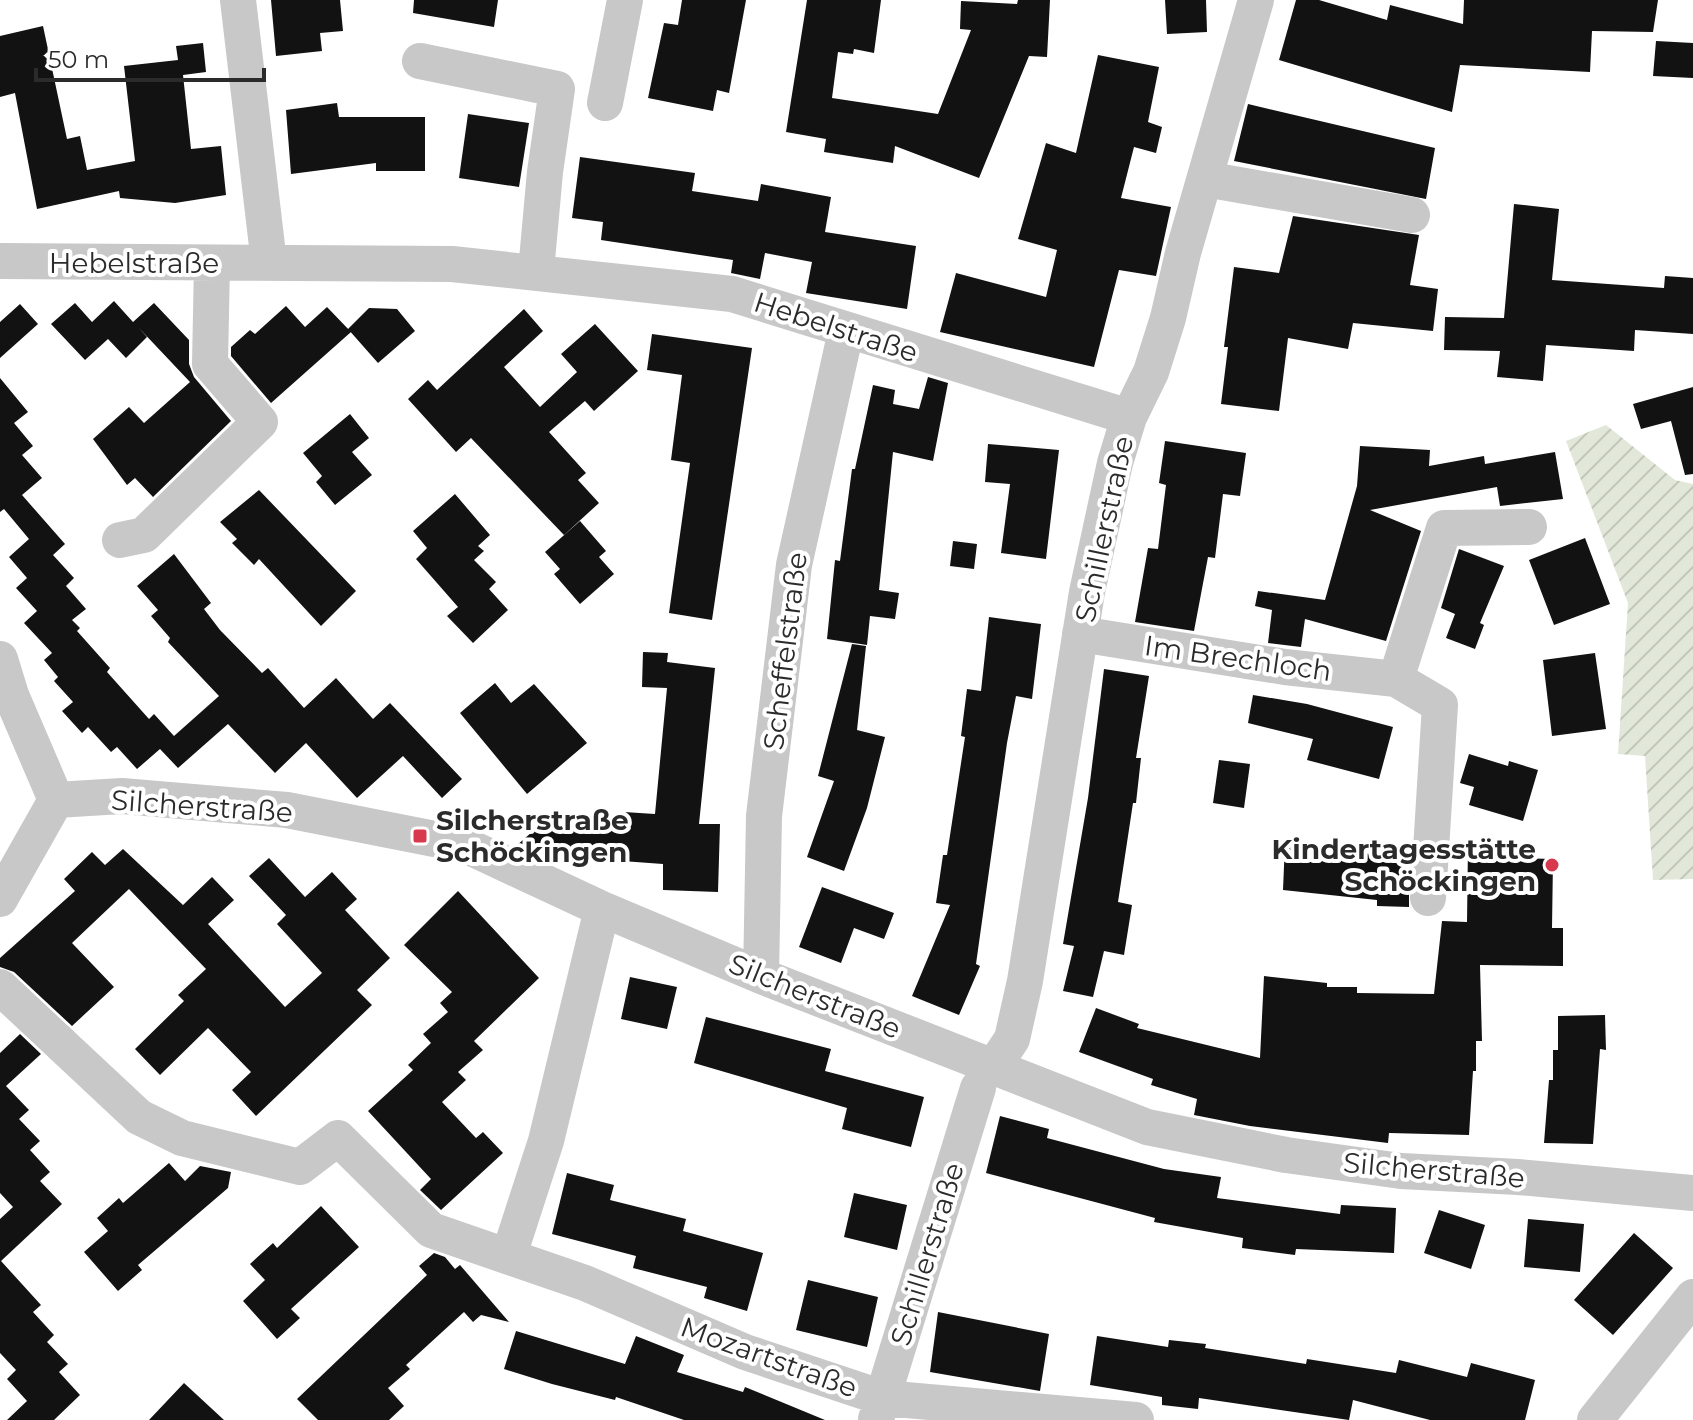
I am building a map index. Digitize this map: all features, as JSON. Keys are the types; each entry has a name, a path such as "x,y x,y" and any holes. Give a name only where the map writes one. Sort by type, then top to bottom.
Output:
{"street":[{"path":"238,0 269,263"},
{"path":"420,61 557,89 612,106 625,0"},
{"name":"Schillerstraße","path":"879,1409 986,1077 1012,1039 1025,981 1080,634 1115,463 1129,417 1151,372 1256,0"},
{"path":"536,271 545,172 557,89"},
{"path":"1205,179 1412,215"},
{"name":"Hebelstraße","path":"0,261 212,264 381,261 536,271 732,294 1129,417"},
{"path":"120,540 144,535 260,422 210,364 212,264"},
{"name":"Scheffelstraße","path":"761,976 764,816 794,565 846,331"},
{"path":"1396,679 1444,528 1529,527"},
{"name":"Im Brechloch","path":"1080,634 1285,667 1396,679 1440,705 1428,898"},
{"path":"0,659 11,695 56,800 0,899"},
{"name":"Silcherstraße","path":"56,800 122,796 287,810 465,845 602,909 986,1077 1147,1127 1286,1155 1401,1171 1518,1177 1693,1193"},
{"path":"509,1255 546,1141 602,909"},
{"name":"Mozartstraße","path":"0,987 139,1117 182,1138 300,1167 338,1138 431,1230 509,1255 879,1409 1136,1420"},
{"path":"1595,1420 1693,1297"}],"green space":[{"path":"1606,425 1675,480 1693,484 1693,879 1653,880 1645,756 1618,754 1628,603 1566,441"}],"building":[{"path":"271,0 340,0 343,31 320,33 322,51 276,56"},
{"path":"414,0 498,0 494,27 413,13"},
{"path":"682,0 746,0 729,93 717,90 713,111 648,98 664,23 678,25"},
{"path":"807,0 881,0 874,53 854,49 853,54 838,52 832,98 938,114 971,30 960,29 961,1 1017,4 1018,0 1050,0 1047,57 1029,56 979,178 895,146 893,163 824,152 826,139 786,132"},
{"path":"1165,0 1206,0 1207,32 1167,34"},
{"path":"1296,0 1319,0 1387,20 1390,5 1463,24 1464,0 1658,0 1653,32 1592,31 1590,72 1460,65 1452,112 1279,60"},
{"path":"43,26 67,139 80,136 87,170 135,161 124,66 178,60 176,46 203,43 206,72 183,75 191,149 221,146 226,195 175,203 120,198 119,191 37,209 15,93 0,97 0,36"},
{"path":"1656,41 1693,43 1693,78 1653,76"},
{"path":"1098,55 1159,67 1148,122 1162,127 1156,153 1134,147 1121,198 1171,207 1156,276 1119,270 1094,367 940,332 956,273 1046,297 1057,250 1018,239 1046,143 1076,153"},
{"path":"337,103 339,117 425,117 425,171 376,171 376,163 291,174 286,110"},
{"path":"1248,104 1435,148 1426,199 1234,161"},
{"path":"468,114 529,123 519,187 459,178"},
{"path":"580,157 695,173 692,191 758,201 761,184 831,197 825,232 916,246 907,309 806,293 812,262 765,253 760,279 731,273 733,260 601,240 603,222 572,218"},
{"path":"1514,204 1559,209 1552,280 1664,288 1665,276 1693,278 1693,334 1635,330 1634,351 1546,345 1543,381 1497,377 1500,351 1444,350 1445,317 1504,318"},
{"path":"1293,216 1419,235 1410,285 1438,289 1433,331 1353,323 1348,349 1288,338 1279,411 1221,404 1234,267 1279,273"},
{"path":"114,301 133,322 154,303 189,340 189,364 194,377 231,421 153,497 135,478 127,485 93,439 129,407 144,423 190,382 138,327 147,337 126,358 108,339 85,360 51,324 75,303 92,322"},
{"path":"20,304 38,324 0,358 0,322"},
{"path":"286,306 305,327 327,307 351,332 271,403 231,356 231,347 250,330 255,334"},
{"path":"369,308 397,309 415,331 378,363 348,329"},
{"path":"524,309 543,331 504,367 540,407 577,372 561,354 595,324 638,371 594,411 585,401 549,432 586,473 578,480 599,503 564,535 471,438 456,452 408,399 428,380 437,390"},
{"path":"652,334 752,348 712,620 669,613 690,463 671,460 682,375 647,370"},
{"path":"928,377 948,383 933,461 893,452 879,590 899,593 895,619 870,616 867,645 827,639 835,560 840,561 852,469 855,469 873,385 895,390 893,404 919,409"},
{"path":"0,378 28,412 14,423 33,446 22,455 42,478 22,495 65,544 53,555 74,578 66,586 86,609 72,620 80,628 77,631 110,668 107,672 149,719 154,714 174,736 219,696 168,642 170,638 151,616 158,610 137,586 174,554 211,603 204,609 220,630 262,673 268,668 304,708 336,678 373,719 390,703 462,779 442,798 403,756 357,798 306,743 275,773 228,724 178,768 160,749 137,769 117,747 111,752 88,727 82,733 62,711 73,702 54,681 58,677 44,660 52,653 24,623 37,611 16,588 27,578 9,557 29,539 4,509 0,512"},
{"path":"1693,387 1693,474 1685,475 1671,421 1641,429 1633,404"},
{"path":"350,414 369,438 352,452 372,475 335,505 316,482 322,476 303,453"},
{"path":"1165,441 1246,453 1240,496 1223,494 1215,558 1208,557 1194,631 1135,622 1148,548 1158,549 1166,485 1159,483"},
{"path":"988,444 1059,450 1046,559 1001,553 1010,484 985,482"},
{"path":"1360,446 1430,450 1429,466 1484,456 1485,464 1555,452 1563,499 1500,506 1497,487 1370,510 1421,531 1386,641 1305,619 1301,647 1268,643 1272,610 1255,606 1258,591 1325,600 1357,486"},
{"path":"259,490 356,591 321,626 259,559 254,565 232,543 237,539 220,522"},
{"path":"455,494 490,535 478,546 484,551 474,560 496,582 489,589 508,610 473,643 447,616 458,607 416,559 427,548 413,531"},
{"path":"580,521 606,551 599,557 614,574 580,604 554,574 560,569 545,552"},
{"path":"1585,538 1610,604 1554,625 1529,560"},
{"path":"953,541 977,544 974,569 950,566"},
{"path":"1459,549 1504,566 1480,623 1484,625 1475,649 1446,638 1455,614 1441,608"},
{"path":"989,617 1041,624 1032,699 1016,696 1007,743 976,964 980,966 959,1015 912,996 950,905 936,903 943,855 947,855 965,737 961,736 967,689 981,691"},
{"path":"852,644 866,646 857,730 885,737 867,808 844,871 807,857 834,781 818,776"},
{"path":"643,652 668,653 667,662 715,668 699,824 720,824 718,892 663,890 663,864 622,861 622,853 516,846 548,818 624,822 624,812 655,814 667,688 642,687"},
{"path":"1595,653 1606,729 1552,736 1543,660"},
{"path":"1104,669 1149,676 1136,758 1141,758 1136,803 1133,803 1118,902 1132,905 1124,955 1104,951 1093,997 1063,991 1074,946 1063,944 1088,798"},
{"path":"495,683 511,703 534,684 587,743 527,794 460,713"},
{"path":"1253,695 1307,704 1393,727 1379,779 1307,760 1313,739 1248,723"},
{"path":"1469,754 1508,766 1509,761 1538,770 1523,821 1469,805 1474,787 1460,783"},
{"path":"1219,760 1250,764 1244,808 1213,803"},
{"path":"1285,842 1316,843 1315,848 1378,854 1378,859 1409,860 1409,907 1377,906 1377,900 1283,890"},
{"path":"1516,844 1512,858 1553,859 1552,928 1563,928 1563,966 1480,965 1482,1041 1476,1041 1469,1135 1389,1133 1388,1143 1250,1126 1194,1115 1197,1099 1151,1085 1153,1079 1079,1052 1096,1008 1139,1024 1137,1028 1260,1058 1264,976 1327,983 1327,987 1357,987 1357,993 1434,994 1442,921 1467,922 1468,845"},
{"path":"123,849 183,905 212,877 234,900 208,924 285,1007 322,973 277,924 286,915 249,876 269,858 305,897 332,872 357,899 345,910 390,958 357,990 372,1005 256,1116 232,1090 251,1072 208,1028 160,1075 135,1049 184,1001 178,995 206,969 129,889 72,943 114,987 72,1026 14,972 0,967 0,958 75,891 64,879 92,852 105,865"},
{"path":"822,887 894,913 884,939 854,928 841,963 799,947"},
{"path":"458,891 539,978 474,1041 483,1050 458,1072 466,1080 442,1102 476,1138 483,1132 503,1153 441,1210 420,1190 431,1179 368,1111 413,1070 408,1065 431,1043 423,1034 448,1012 440,1003 452,992 404,945"},
{"path":"630,977 677,987 667,1029 621,1019"},
{"path":"1605,1015 1606,1050 1600,1049 1593,1144 1544,1143 1549,1080 1553,1080 1553,1050 1558,1050 1558,1016"},
{"path":"706,1017 831,1049 825,1071 924,1097 911,1147 842,1129 847,1108 694,1063"},
{"path":"20,1034 41,1054 6,1086 29,1110 19,1119 40,1141 30,1150 50,1172 40,1181 62,1204 1,1261 41,1305 33,1312 54,1335 47,1342 68,1364 59,1372 80,1395 54,1420 7,1420 27,1401 7,1379 16,1370 0,1353 0,1219 13,1207 0,1193 0,1053"},
{"path":"1000,1116 1049,1129 1047,1138 1164,1169 1221,1177 1217,1198 1340,1214 1341,1205 1396,1208 1394,1253 1296,1249 1295,1255 1242,1248 1243,1238 1154,1222 1155,1218 986,1173"},
{"path":"169,1163 185,1181 200,1166 231,1172 228,1188 138,1265 142,1270 118,1291 84,1252 108,1231 97,1218 119,1198 123,1203"},
{"path":"567,1173 614,1185 610,1200 686,1219 683,1231 763,1253 747,1311 704,1298 707,1287 633,1268 636,1256 552,1234"},
{"path":"854,1193 907,1205 897,1250 844,1237"},
{"path":"321,1206 359,1247 291,1309 300,1318 277,1339 243,1301 265,1280 250,1264 273,1243 277,1248"},
{"path":"1439,1210 1485,1225 1471,1269 1424,1253"},
{"path":"1528,1219 1584,1224 1580,1272 1524,1267"},
{"path":"1634,1233 1673,1268 1613,1335 1574,1300"},
{"path":"434,1253 445,1257 455,1269 460,1265 509,1322 481,1315 473,1322 464,1312 406,1365 410,1369 388,1388 404,1406 389,1420 318,1420 297,1399 427,1275 419,1266"},
{"path":"808,1280 878,1297 867,1347 796,1330"},
{"path":"938,1312 1049,1334 1040,1391 930,1372"},
{"path":"516,1331 625,1364 636,1336 684,1355 677,1372 743,1392 745,1387 825,1420 684,1420 616,1397 615,1400 552,1384 504,1369"},
{"path":"1097,1336 1168,1347 1169,1340 1206,1344 1205,1348 1306,1364 1307,1359 1396,1373 1399,1360 1467,1377 1471,1363 1535,1380 1525,1420 1430,1420 1353,1400 1349,1420 1199,1398 1198,1409 1162,1405 1162,1397 1090,1385"},
{"path":"184,1383 224,1420 149,1420"}],"place":[{"name":"Silcherstraße Schöckingen","path":"420,836"},
{"name":"Kindertagesstätte Schöckingen","path":"1552,865"}]}
